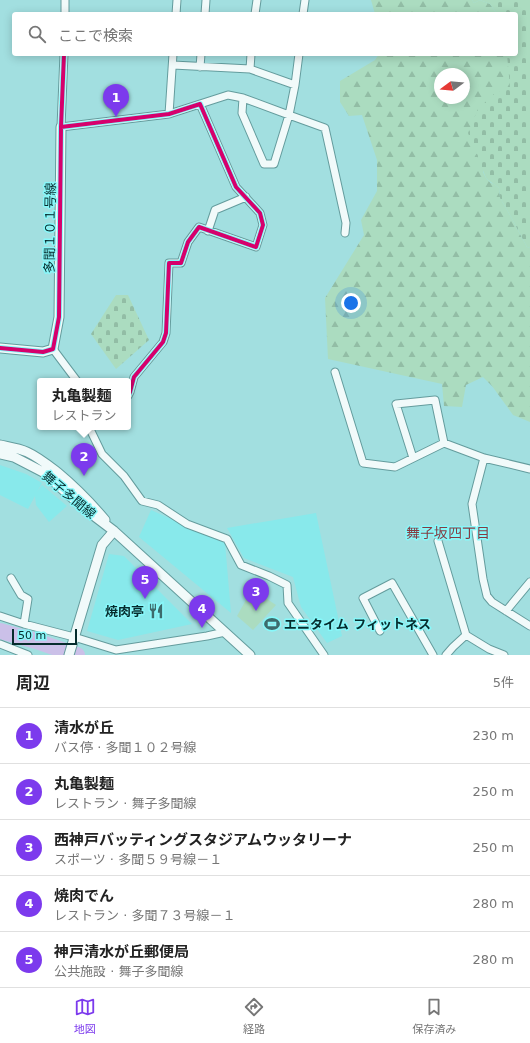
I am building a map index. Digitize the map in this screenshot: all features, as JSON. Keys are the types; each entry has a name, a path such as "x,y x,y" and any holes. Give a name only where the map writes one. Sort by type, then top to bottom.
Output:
{"street":[{"path":"65,0 65,12"},
{"path":"176,12 177,0"},
{"path":"205,12 206,0"},
{"path":"255,12 256,0"},
{"path":"303,12 305,0"},
{"name":"多聞１０１号線","path":"53,349 59,317 64,56"},
{"path":"169,114 173,56"},
{"path":"200,67 201,56"},
{"path":"250,69 251,56"},
{"path":"243,98 242,113 264,164 274,164 289,115 296,84 299,56"},
{"path":"173,65 250,69 296,84"},
{"path":"62,127 169,114 228,95 243,98 325,128 346,223 345,233"},
{"path":"131,388 134,377 163,342 166,333 169,263 181,263 188,242 199,227 256,247 263,225 260,213 236,187 200,104"},
{"path":"208,230 215,210 246,197"},
{"path":"0,348 43,352 53,349 75,378"},
{"path":"335,372 363,463 395,466 444,443 484,458 530,469"},
{"path":"413,458 396,404 435,400 444,443"},
{"path":"90,430 102,454 124,476 142,501 158,505 188,524 227,539 241,565 270,576 286,585 288,603 324,655"},
{"name":"舞子多聞線","path":"0,445 27,452 46,463 91,502 114,531"},
{"name":"舞子多聞線","path":"0,454 14,457 43,472 84,509 114,531 250,655"},
{"path":"484,458 472,504 483,579 487,596 492,602 530,626"},
{"path":"68,655 102,544 114,531"},
{"path":"438,541 466,635 489,649 504,655"},
{"path":"10,578 21,595 28,599 24,624"},
{"path":"506,611 530,582"},
{"path":"380,631 363,598 392,583 433,655"},
{"path":"0,616 116,650 225,632"},
{"path":"446,655 466,635"},
{"path":"0,644 28,655"}],"shaded area":[{"path":"0,465 26,474 42,483 37,492 42,485 67,506 49,522 36,505 35,496 28,509 0,495"},
{"path":"151,510 225,543 231,613 139,537"},
{"path":"316,513 342,636 327,643 301,607 293,577 244,558 227,528"},
{"path":"109,554 124,556 192,624 118,640 87,631"}],"green space":[{"path":"371,0 472,0 474,3 480,0 490,4 496,12 374,12"},
{"path":"472,0 480,0 474,3"},
{"path":"480,0 530,0 530,248 527,247 500,198 499,188 486,178 468,133 478,109 495,93 510,87 507,56 518,56 518,12 496,12 490,4"},
{"path":"530,43 483,172 491,183 499,188 500,197 503,203 527,247 530,248 530,422 513,415 492,386 483,377 466,385 462,407 444,406 442,384 328,359 325,298 364,235 361,220 377,191 377,160 362,115 349,116 340,102 340,81 375,60 378,56 518,56 518,52"},
{"path":"116,295 128,295 149,340 116,369 91,334"},
{"path":"252,589 276,605 253,630 237,616"}],"waterway":[{"path":"0,631 77,655"}],"cycle path":[{"path":"0,348 43,352 53,349 59,317 61,127 64,56"},
{"path":"61,127 169,114 200,104 236,187 260,213 263,225 256,247 199,227 188,242 181,263 169,263 166,333 163,342 134,377 131,388"}],"place":[{"name":"清水が丘","path":"116,117"},
{"name":"丸亀製麺","path":"84,476"},
{"name":"神戸清水が丘郵便局","path":"145,599"},
{"name":"焼肉亭","path":"156,611"},
{"name":"西神戸バッティングスタジアムウッタリーナ","path":"256,611"},
{"name":"エニタイム フィットネス","path":"272,624"},
{"name":"焼肉でん","path":"202,628"}],"district":[{"name":"舞子坂四丁目","path":"448,533"}]}
